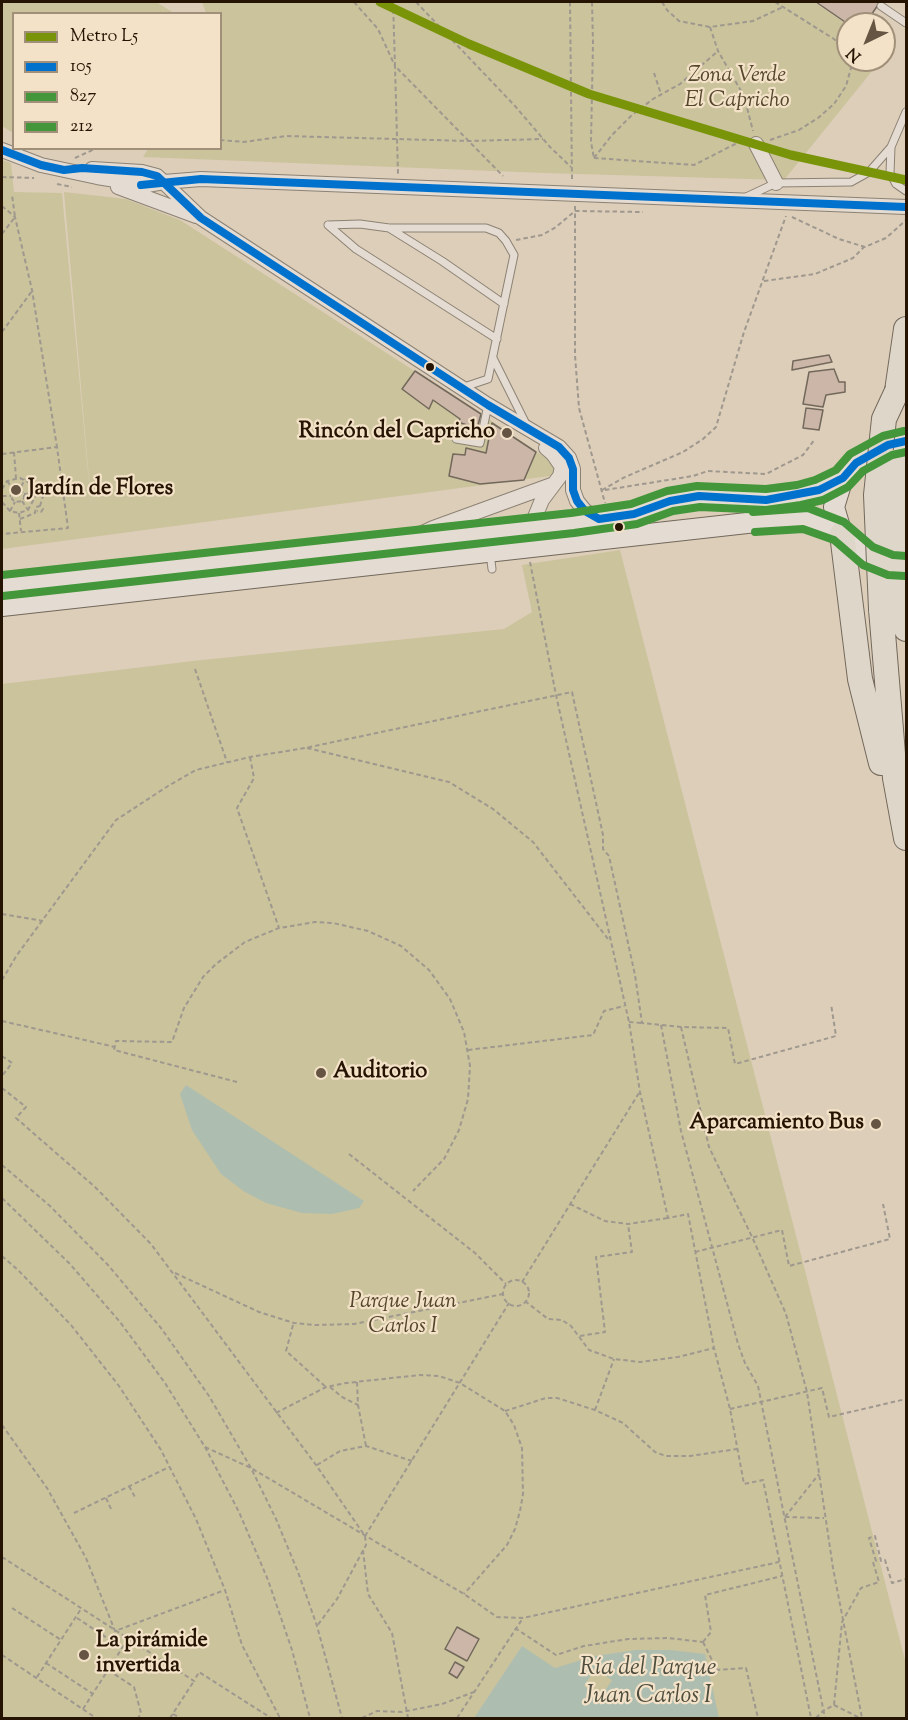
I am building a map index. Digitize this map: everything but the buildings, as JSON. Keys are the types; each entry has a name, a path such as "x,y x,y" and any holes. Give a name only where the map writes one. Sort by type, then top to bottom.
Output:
{"highway":[{"path":"906,328 897,391 884,419 876,495 896,615 895,777 906,837"},
{"path":"841,532 860,679 881,763"}],"main road":[{"path":"2,586 537,526 603,514 634,514 670,501 699,496 766,500 799,495 819,490 843,478 856,463 870,454 888,445 906,441"},
{"path":"841,532 834,507 843,478"},
{"path":"2,606 491,560 556,544 806,518 841,532 868,556 891,565 906,566"}],"street":[{"path":"755,139 776,183"},
{"path":"2,150 41,165 150,173 164,182 201,218 494,408 559,447 569,458 573,469 573,490 577,501 585,511 603,514"},
{"path":"65,166 201,218"},
{"path":"97,177 147,186 201,178 906,207"},
{"path":"494,408 553,454 562,467 560,476 542,501 535,517 537,526 544,536 556,544"},
{"path":"406,540 554,484"}],"lane":[{"path":"881,6 906,23"},
{"path":"739,200 776,183 851,182 869,172 891,147 906,112"},
{"path":"891,147 890,173 896,184 906,191"},
{"path":"463,388 488,379 497,339 514,255 506,241 499,233 486,228 389,228 360,224 328,225 356,249 497,339"},
{"path":"389,228 504,304"},
{"path":"493,358 527,427"},
{"path":"456,439 480,443 494,408"}],"path":[{"path":"354,2 378,29 395,66 507,180"},
{"path":"393,2 398,174"},
{"path":"416,2 515,106 543,140 571,167"},
{"path":"570,2 573,184"},
{"path":"592,2 591,142 594,158"},
{"path":"662,2 679,21 710,27 753,21 783,7"},
{"path":"775,2 836,41"},
{"path":"710,27 718,51 744,96 755,139"},
{"path":"594,158 619,128 653,99 680,84 718,51"},
{"path":"594,158 694,165 755,139 777,139 800,130 819,118 834,104 846,86 850,72"},
{"path":"654,73 661,94"},
{"path":"222,140 244,142 286,136 469,141 543,140"},
{"path":"65,166 93,150"},
{"path":"2,177 36,178"},
{"path":"55,183 76,187"},
{"path":"2,534 68,528 32,290 12,195"},
{"path":"575,203 575,355 579,408 602,490 603,514"},
{"path":"2,206 15,217"},
{"path":"506,241 542,235 575,211 643,212"},
{"path":"602,490 623,478 683,452 704,439 717,427 744,332 787,214 839,239 865,247"},
{"path":"2,234 15,217"},
{"path":"764,281 816,274 853,258 865,247 886,237 906,220"},
{"path":"2,332 32,290"},
{"path":"602,490 693,476 708,471 766,474 803,455 815,439"},
{"path":"2,454 57,447"},
{"path":"14,452 16,478"},
{"path":"2,489 7,481 16,478 25,479 35,492 35,508 39,512 43,509 40,506 47,492"},
{"path":"20,489 25,479"},
{"path":"7,481 14,490"},
{"path":"14,490 20,489"},
{"path":"20,489 24,494"},
{"path":"11,496 14,490"},
{"path":"24,494 63,491"},
{"path":"24,494 22,501 28,510"},
{"path":"2,496 11,496"},
{"path":"11,496 15,502"},
{"path":"15,502 22,501"},
{"path":"2,502 10,511 19,513 40,506"},
{"path":"10,511 15,502"},
{"path":"20,519 35,508"},
{"path":"19,513 21,532"},
{"path":"530,560 556,695 628,1022 640,1092 668,1218"},
{"path":"195,669 227,762"},
{"path":"2,980 116,820 196,770 572,692 597,802 603,849 609,856 635,975 642,1023"},
{"path":"304,748 449,782 493,809 533,842 610,941"},
{"path":"250,757 254,778 237,808 279,928"},
{"path":"2,914 43,921"},
{"path":"237,1082 114,1050 116,1041 172,1042 192,992 216,964 245,942 279,928 315,922 342,924 368,931 401,946 429,970 450,999 464,1032 468,1050 470,1083 459,1130 444,1159 414,1191"},
{"path":"628,1022 681,1028 728,1028 735,1064 836,1036 831,1004"},
{"path":"468,1050 593,1035 603,1011 624,1006"},
{"path":"2,1022 115,1047"},
{"path":"660,1025 681,1131 714,1247 738,1344 745,1363 758,1386 825,1719"},
{"path":"681,1028 709,1147 786,1314 807,1392 842,1622 861,1719"},
{"path":"2,1056 12,1063 2,1076"},
{"path":"2,1088 26,1107 16,1118 95,1187 151,1244 316,1465 365,1536 366,1545 337,1599 317,1626"},
{"path":"522,1282 640,1092"},
{"path":"350,1154 475,1253 506,1284"},
{"path":"2,1165 50,1206 100,1256 154,1319 209,1396 251,1468 289,1551 317,1626 342,1719"},
{"path":"2,1198 70,1264 120,1322 165,1383 205,1447 239,1512 268,1580 292,1650 310,1719"},
{"path":"570,1204 605,1221 628,1224 688,1214 744,1484 763,1480 811,1719"},
{"path":"695,1252 782,1230 789,1266 890,1239 883,1204"},
{"path":"580,1336 605,1332 596,1257 632,1252 628,1224"},
{"path":"2,1256 71,1325 119,1386 170,1467 196,1519 225,1590 242,1645 280,1719"},
{"path":"174,1273 259,1312 294,1323 315,1325 354,1324 503,1294"},
{"path":"515,1280 522,1282 528,1292 525,1301 518,1305 509,1303 503,1294 506,1284 515,1280"},
{"path":"525,1301 548,1319 562,1320 572,1326 590,1350 614,1359 640,1362 678,1357 714,1348"},
{"path":"365,1536 509,1303"},
{"path":"294,1323 286,1351 328,1387 358,1405"},
{"path":"595,1410 614,1359"},
{"path":"276,1413 328,1387 420,1376 439,1376 460,1383 505,1411 514,1425 522,1448 523,1494 520,1511 507,1545 464,1594"},
{"path":"357,1382 358,1405 366,1446"},
{"path":"729,1409 822,1388 829,1417 906,1399"},
{"path":"505,1411 546,1398 557,1398 595,1410 623,1423 655,1452 666,1456 690,1456 737,1449"},
{"path":"2,1425 47,1488 86,1558 115,1631"},
{"path":"316,1465 340,1451 366,1446 412,1461"},
{"path":"205,1447 251,1468 464,1594 497,1617 523,1618 778,1562"},
{"path":"74,1513 170,1467"},
{"path":"785,1517 820,1473"},
{"path":"129,1486 136,1498"},
{"path":"106,1498 111,1509"},
{"path":"785,1517 825,1518"},
{"path":"834,1705 842,1622 861,1588 879,1582 869,1538 874,1536 881,1560 885,1560 892,1583 906,1579"},
{"path":"363,1549 368,1594 392,1633 408,1719"},
{"path":"2,1564 3,1558 194,1681"},
{"path":"703,1642 711,1632 705,1595 782,1576"},
{"path":"115,1631 225,1590"},
{"path":"12,1608 61,1640"},
{"path":"36,1678 81,1609"},
{"path":"76,1617 122,1648"},
{"path":"457,1719 523,1618"},
{"path":"515,1628 556,1655 584,1646 628,1639 668,1638 703,1642"},
{"path":"82,1709 128,1639"},
{"path":"703,1642 717,1670 746,1668 758,1719"},
{"path":"2,1655 96,1719"},
{"path":"46,1663 93,1694"},
{"path":"108,1670 134,1687 141,1713 138,1719"},
{"path":"170,1719 200,1672 271,1719"},
{"path":"362,1719 377,1711 406,1711 442,1704 474,1692"},
{"path":"816,1719 823,1711 834,1705"},
{"path":"834,1705 861,1719"},
{"path":"173,1714 180,1719"}],"green space":[{"path":"2,2 156,2 172,12 12,12 12,132 2,126"},
{"name":"Zona Verde El Capricho","path":"202,2 814,2 836,17 836,72 871,72 784,180 143,157 147,150 222,150 222,12 206,12"},
{"path":"2,160 11,163 14,192 62,193 93,525 64,192 126,199 180,220 486,417 553,463 555,470 550,476 2,549"},
{"name":"Parque Juan Carlos I","path":"620,550 906,1664 906,1718 2,1718 2,684 193,661 504,629 532,612 522,565"}],"water":[{"path":"186,1085 364,1201 359,1208 332,1214 302,1213 266,1203 245,1192 221,1174 192,1130 180,1094"},
{"name":"Ría del Parque Juan Carlos I","path":"522,1646 555,1668 595,1656 636,1650 670,1650 705,1654 719,1718 474,1718","holes":["595,1669 612,1680 601,1697 584,1686"]}],"metro line":[{"name":"L5","path":"380,2 469,44 589,94 791,155 906,180"}],"transit line":[{"name":"105","path":"2,150 41,165 64,170 82,168 142,172 157,176 201,218 488,405 559,447 569,458 573,469 573,490 577,501 585,511 599,519 634,514 670,501 699,496 766,500 819,490 843,478 856,463 888,445 906,441"},
{"name":"105","path":"141,185 201,179 906,207"},
{"name":"212","path":"2,575 571,513 631,504 667,491 697,486 766,489 797,485 836,470 850,454 883,436 904,431"},
{"name":"827","path":"3,596 574,533 637,524 673,511 700,507 766,510 801,505 823,500 848,487 863,471 892,455 906,452"},
{"name":"212","path":"753,512 808,508 844,522 873,547 893,555 906,556"},
{"name":"827","path":"755,532 803,529 834,540 863,565 888,575 905,576"}],"place":[{"name":"Rincón del Capricho","path":"507,433"},
{"name":"Jardín de Flores","path":"16,490"},
{"name":"Auditorio","path":"321,1073"},
{"name":"Aparcamiento Bus","path":"876,1124"},
{"name":"La pirámide invertida","path":"84,1655"}]}
